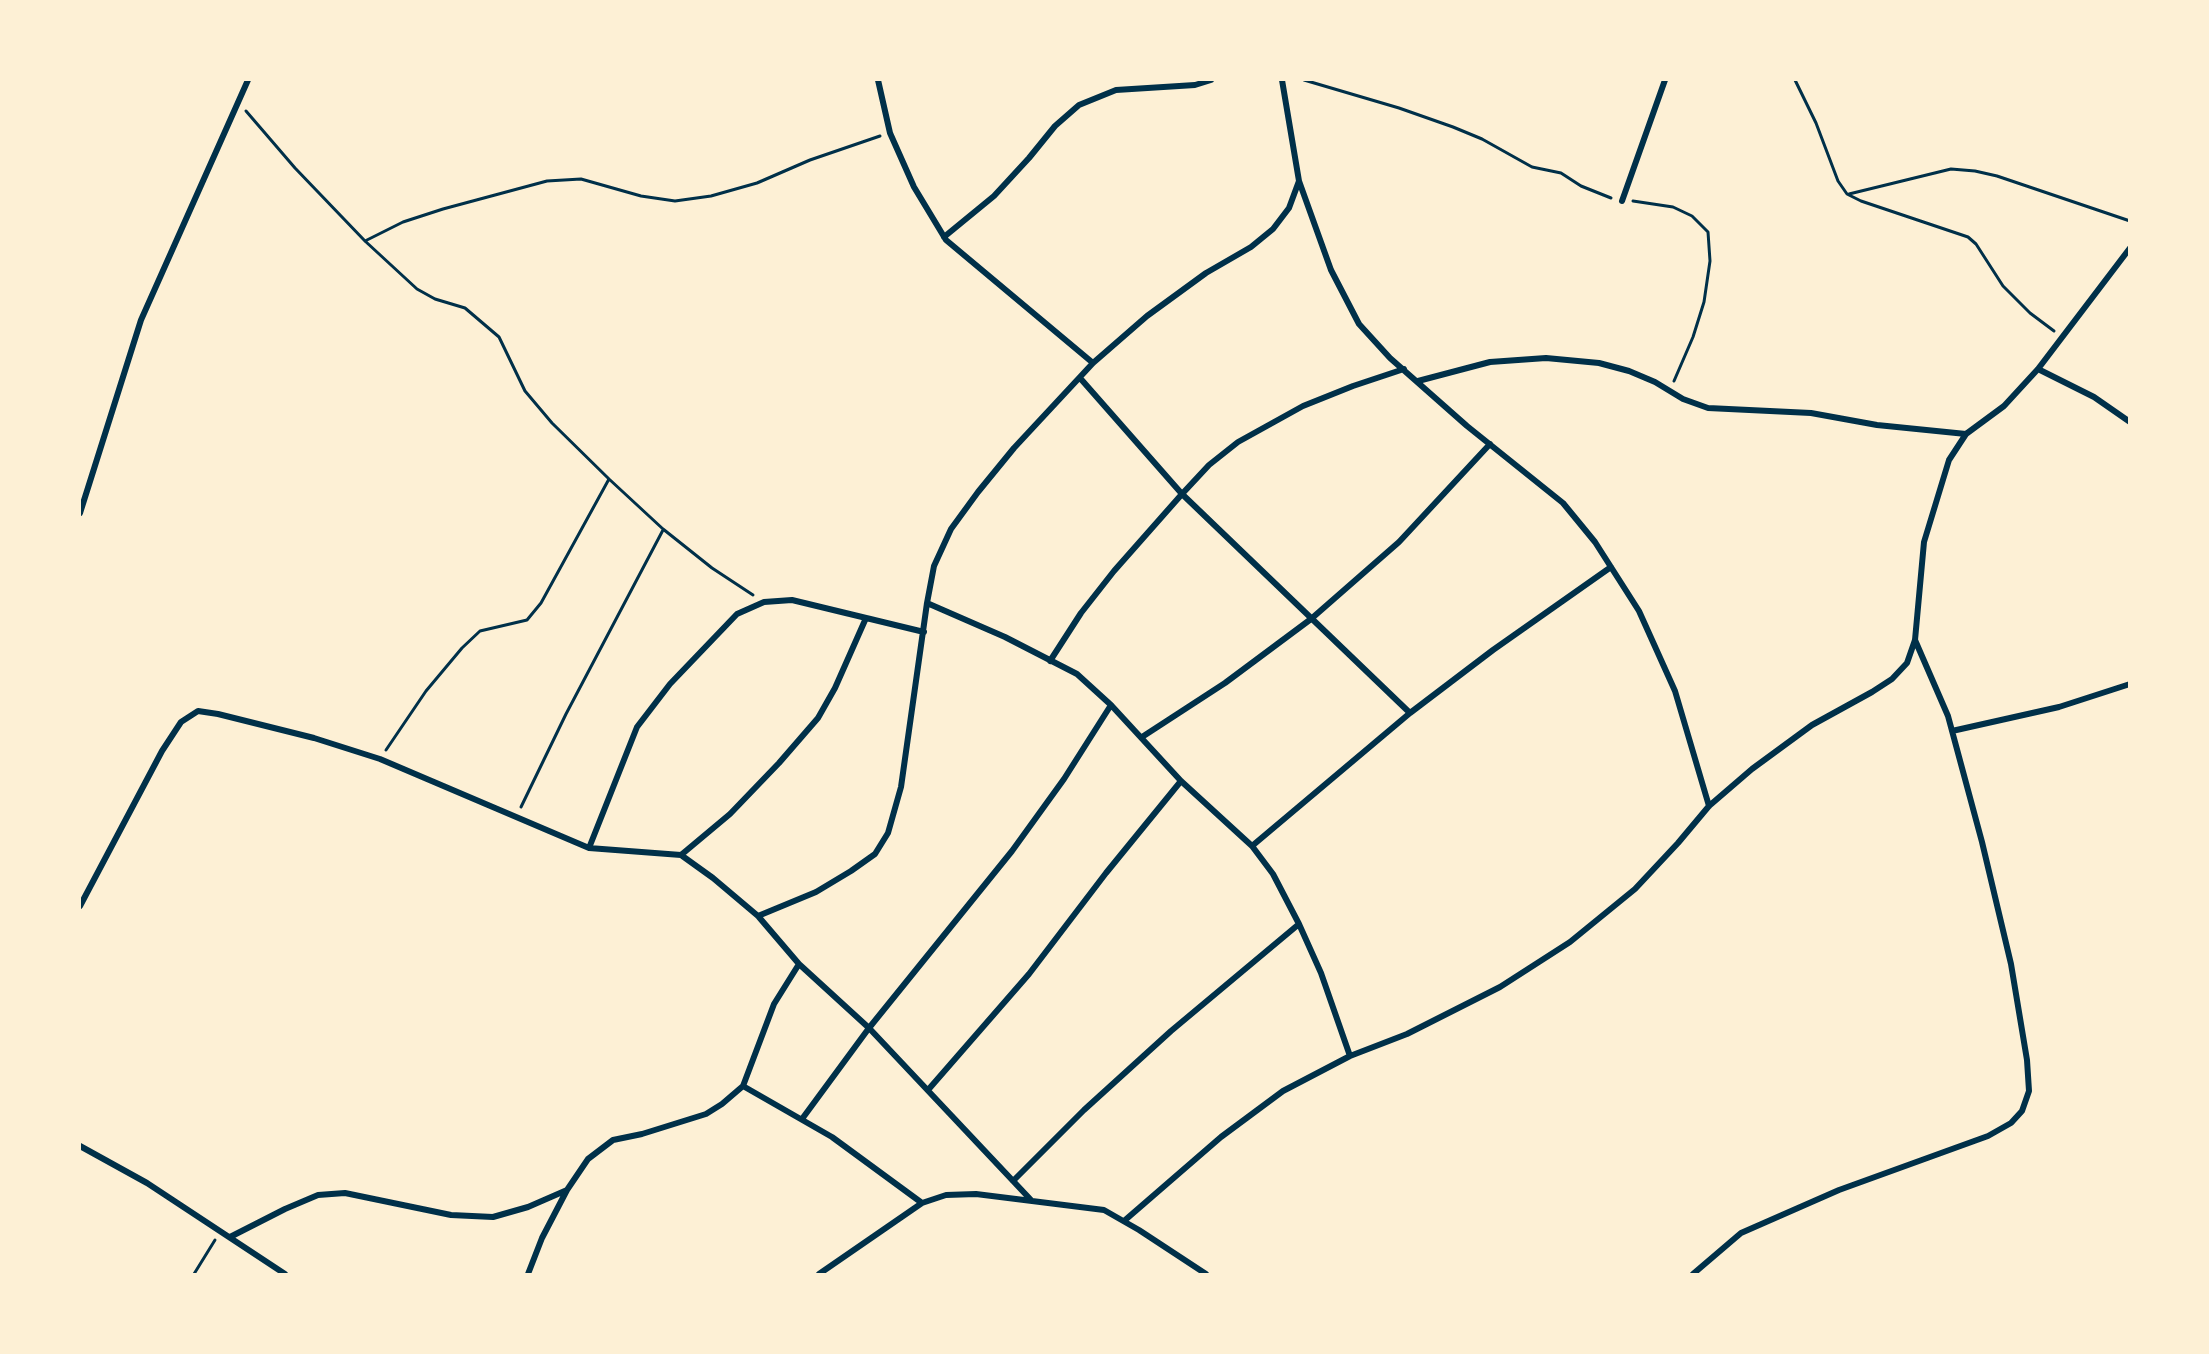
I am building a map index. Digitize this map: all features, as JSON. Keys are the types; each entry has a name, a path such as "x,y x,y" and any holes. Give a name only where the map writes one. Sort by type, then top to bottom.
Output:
{"street":[{"path":"80,513 141,320 248,80"},
{"path":"878,80 890,133 915,187 944,237 1093,363"},
{"path":"944,237 994,196 1055,126 1079,105 1116,90 1196,85 1210,80"},
{"path":"1282,80 1299,181 1331,270 1359,324 1390,358 1467,426 1563,503 1595,542 1639,611 1675,691 1709,806"},
{"path":"1622,201 1665,80"},
{"path":"758,916 816,892 851,870 875,854 888,833 901,787 934,566 951,529 1014,448 1093,363 1147,316 1206,273 1251,247 1273,230 1289,208 1299,181"},
{"path":"1124,1221 1221,1137 1283,1091 1350,1056 1407,1034 1500,987 1569,942 1635,889 1709,806 1752,769 1812,725 1872,693 1892,679 1907,663 1915,640 1924,542 1949,460 1966,434 2004,406 2038,369 2130,248"},
{"path":"1418,381 1490,362 1546,358 1599,363 1629,371 1655,382 1683,399 1708,408 1811,413 1877,425 1966,434"},
{"path":"1050,661 1088,605 1209,465 1248,436 1303,406 1404,369"},
{"path":"2038,369 2094,397 2130,422"},
{"path":"1080,378 1182,494 1410,713"},
{"path":"1142,737 1225,683 1311,619 1399,543 1490,444"},
{"path":"1252,846 1410,713 1493,650 1611,567"},
{"path":"589,848 637,727 670,684 737,614 764,602 792,600 924,632"},
{"path":"927,603 1005,637 1077,674 1111,705 1181,781 1252,846 1273,874 1299,924 1321,973 1350,1056"},
{"path":"681,855 730,814 780,764 818,718 835,688 866,618"},
{"path":"1693,1275 1741,1233 1839,1190 1988,1136 2011,1123 2022,1111 2029,1091 2027,1060 2011,964 1982,843 1948,716 1915,640"},
{"path":"1952,731 2059,707 2130,684"},
{"path":"802,1119 869,1028 1012,850 1064,779 1111,705"},
{"path":"80,906 162,750 181,722 198,711 276,727 380,759 589,848 681,855 758,916 799,964 869,1028 1031,1200"},
{"path":"928,1090 1029,974 1106,873 1181,781"},
{"path":"1013,1181 1084,1110 1171,1031 1299,924"},
{"path":"528,1275 542,1238 567,1190 588,1159 613,1140 642,1134 706,1114 743,1086 774,1004 799,964"},
{"path":"743,1086 832,1137 922,1203"},
{"path":"80,1146 147,1183 221,1230 276,1271 285,1275"},
{"path":"230,1237 318,1195 345,1193 451,1215 493,1217 528,1207 567,1190"},
{"path":"819,1275 922,1203 946,1195 975,1194 1104,1210 1206,1275"}],"path":[{"path":"1304,80 1399,108 1453,127 1482,139 1532,167 1561,173 1581,186 1622,201 1673,207 1692,216 1708,232 1710,261 1704,302 1693,337 1670,391"},
{"path":"1795,80 1816,123 1838,181 1847,194 1861,201 1968,237 1976,244 2003,286 2030,313 2062,337"},
{"path":"237,101 295,168 365,240 417,289 435,299 465,308 499,337 525,391 552,423 609,479 663,529 712,568 764,602"},
{"path":"365,240 403,222 443,208 547,182 581,179 641,196 675,201 711,196 757,183 810,160 890,133"},
{"path":"1847,194 1951,170 1974,171 1997,176 2130,221"},
{"path":"380,759 426,691 468,642 480,631 527,620 541,603 609,479"},
{"path":"516,817 566,714 663,529"},
{"path":"194,1275 221,1230"}]}
